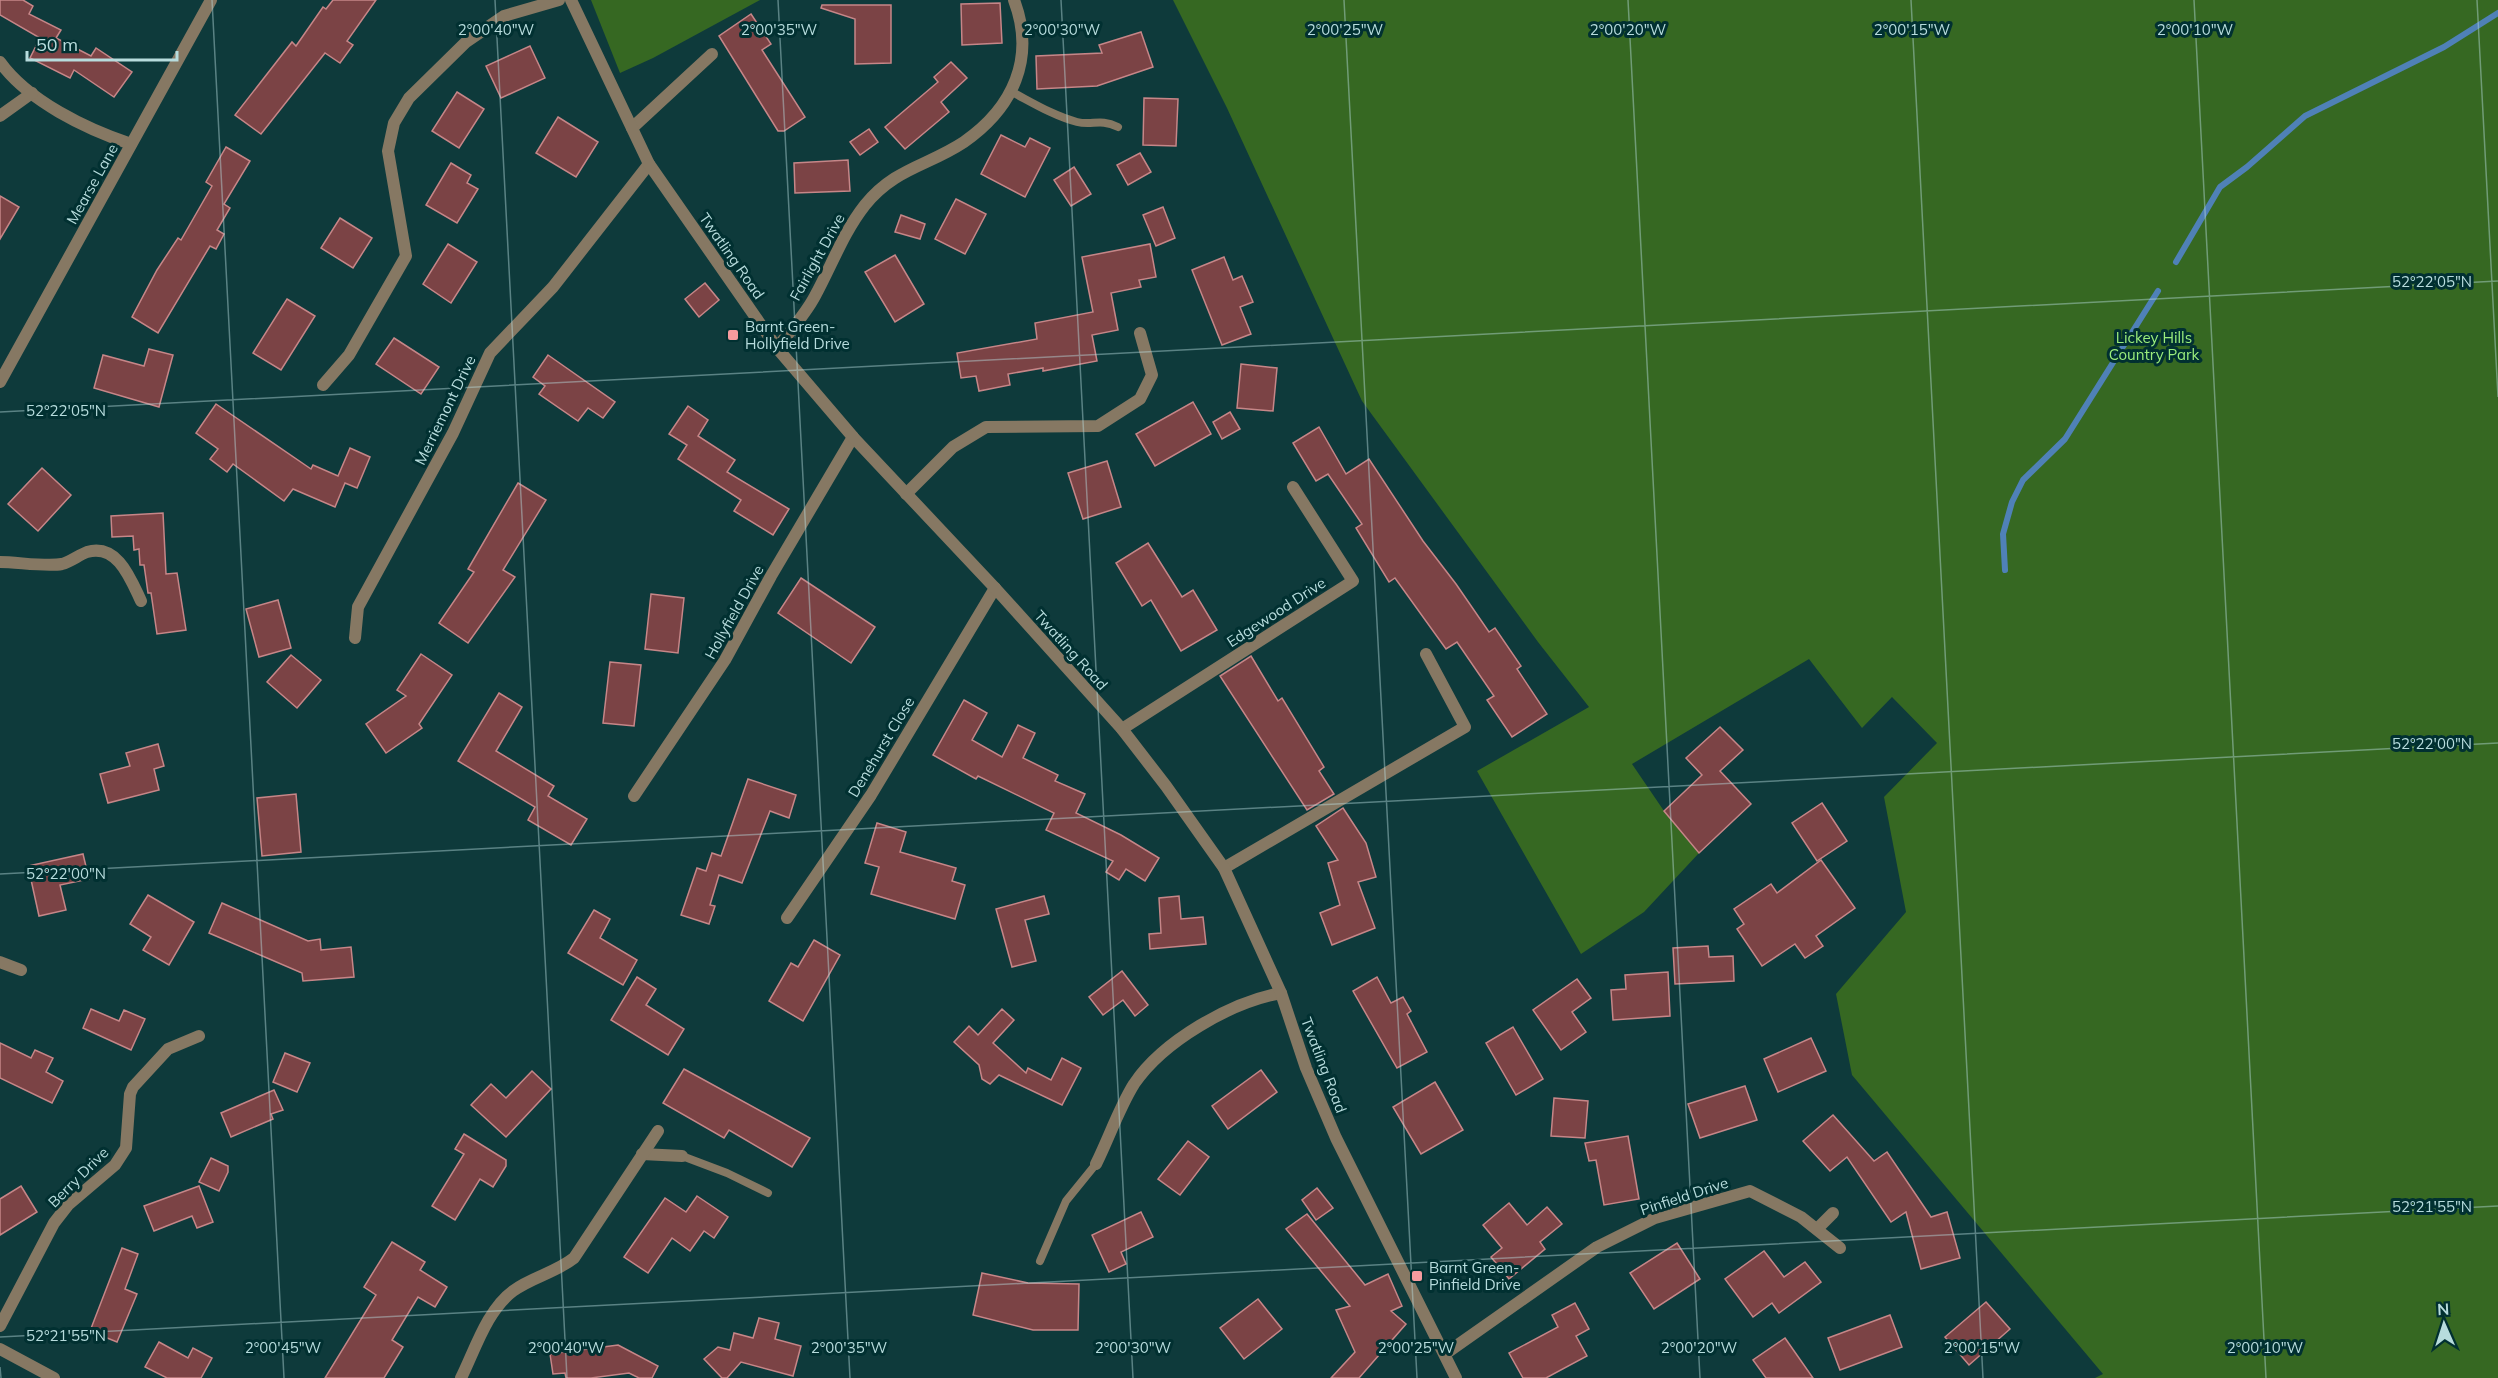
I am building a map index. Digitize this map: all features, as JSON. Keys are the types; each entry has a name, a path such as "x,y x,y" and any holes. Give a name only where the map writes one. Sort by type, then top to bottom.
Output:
{"street":[{"name":"Mearse Lane","path":"0,382 211,0"},
{"path":"323,385 349,355 406,256 388,151 394,123 409,98 466,42 504,16 559,0"},
{"name":"Twatling Road","path":"571,0 649,164 777,348 853,437 995,588 1122,729 1224,868 1281,993 1306,1068 1336,1138 1456,1378"},
{"name":"Fairlight Drive","path":"777,348 814,298 843,237 865,205 886,182 963,142 986,123 1012,92 1022,58 1021,18 1014,0"},
{"path":"632,128 712,54"},
{"path":"0,62 12,79 89,130 131,144"},
{"path":"0,116 32,93"},
{"name":"Merriemont Drive","path":"356,638 358,607 453,433 490,352 553,287 649,164"},
{"path":"906,494 953,447 986,428 1098,426 1140,399 1152,375 1140,333"},
{"name":"Hollyfield Drive","path":"634,796 725,660 771,576 853,437"},
{"name":"Edgewood Drive","path":"1122,729 1353,581 1293,487"},
{"path":"0,561 62,564 91,551 103,552 117,559 124,567 141,601"},
{"name":"Denehurst Close","path":"787,918 871,795 995,588"},
{"path":"1224,868 1464,727 1426,654"},
{"path":"0,962 21,970"},
{"path":"1096,1164 1134,1084 1158,1059 1205,1021 1256,998 1281,993"},
{"name":"Berry Drive","path":"0,1326 54,1223 68,1205 115,1165 126,1148 130,1094 133,1087 168,1049 199,1036"},
{"path":"461,1378 490,1318 513,1291 559,1270 574,1258 658,1131"},
{"path":"642,1154 682,1156"},
{"name":"Pinfield Drive","path":"1445,1354 1597,1247 1654,1218 1750,1191 1801,1217 1840,1248"},
{"path":"1817,1229 1833,1212"},
{"path":"0,1349 54,1378"}],"lane":[{"path":"1012,92 1040,108 1079,122 1104,121 1118,127"},
{"path":"682,1156 727,1173 768,1193"},
{"path":"1040,1261 1066,1201 1096,1164"}],"green space":[{"path":"591,0 760,0 653,58 620,73"},
{"name":"Lickey Hills Country Park","path":"1173,0 2498,0 2498,1378 2095,1378 2103,1374 1852,1075 1836,994 1906,912 1884,797 1937,743 1892,697 1862,728 1809,659 1632,764 1664,811 1699,853 1644,912 1581,954 1477,771 1589,707 1538,642 1362,401 1227,108"}],"building":[{"path":"0,0 23,0 33,6 29,14 61,30 56,38 91,56 96,48 132,72 114,97 74,70 70,78 30,58 40,38 0,15"},
{"path":"333,0 376,0 347,41 353,45 340,63 325,53 261,134 235,115 292,42 296,46 323,7 326,9"},
{"path":"1000,3 1002,43 962,45 961,4"},
{"path":"822,5 891,5 891,63 855,64 855,19 821,8"},
{"path":"751,14 771,44 762,50 805,117 784,131 778,131 719,36"},
{"path":"1141,32 1153,67 1097,86 1037,89 1036,56 1102,53 1099,45"},
{"path":"530,46 545,78 501,98 486,66"},
{"path":"951,62 967,78 941,102 949,112 905,149 885,127 938,82 934,77"},
{"path":"457,92 484,109 459,148 432,131"},
{"path":"1144,98 1178,99 1176,146 1143,145"},
{"path":"558,117 598,142 576,177 536,153"},
{"path":"869,129 878,142 860,155 850,142"},
{"path":"1001,135 1025,147 1030,138 1050,148 1025,197 981,174"},
{"path":"226,147 250,161 224,204 230,208 217,230 224,234 216,249 210,246 158,333 132,317 157,270 178,238 181,240 212,186 206,182"},
{"path":"1140,153 1151,172 1128,185 1117,165"},
{"path":"848,160 850,191 795,193 794,163"},
{"path":"451,163 471,175 467,183 478,189 457,223 426,205"},
{"path":"1074,167 1091,194 1071,206 1054,180"},
{"path":"0,196 19,207 0,239"},
{"path":"956,199 986,214 965,254 935,239"},
{"path":"1163,207 1175,238 1156,246 1143,215"},
{"path":"901,215 925,224 920,239 895,232"},
{"path":"340,218 372,238 353,268 321,248"},
{"path":"448,244 477,262 451,303 423,284"},
{"path":"1150,244 1156,277 1139,280 1141,287 1111,293 1118,330 1092,335 1097,361 1043,371 1043,368 1008,374 1010,385 979,391 976,376 961,378 957,353 1037,339 1035,323 1093,312 1082,257"},
{"path":"895,255 924,304 895,322 865,272"},
{"path":"1224,257 1233,280 1242,276 1253,302 1240,307 1251,334 1222,345 1192,270"},
{"path":"705,283 719,300 699,317 685,299"},
{"path":"287,299 315,316 281,370 253,353"},
{"path":"394,338 439,367 421,394 376,364"},
{"path":"149,349 173,355 159,407 94,388 103,355 144,366"},
{"path":"548,355 615,402 603,418 588,408 578,421 539,394 545,386 533,377"},
{"path":"1241,364 1277,368 1273,411 1237,408"},
{"path":"1193,402 1211,434 1155,466 1136,434"},
{"path":"216,404 311,469 313,465 338,476 350,448 370,457 357,488 345,483 335,507 293,489 284,501 233,464 227,472 210,459 218,449 196,433"},
{"path":"688,406 708,420 698,436 735,460 727,472 789,509 773,535 734,511 741,500 678,459 687,445 669,434"},
{"path":"1230,412 1240,429 1222,439 1213,422"},
{"path":"1319,427 1346,474 1369,459 1423,541 1489,632 1495,628 1521,666 1517,669 1547,714 1512,737 1487,700 1494,696 1457,642 1446,649 1395,578 1389,582 1356,528 1362,524 1328,474 1316,481 1293,443"},
{"path":"1107,461 1121,507 1083,519 1068,473"},
{"path":"42,468 71,495 38,531 8,504"},
{"path":"518,483 546,500 503,570 515,577 468,643 439,623 474,572 468,569"},
{"path":"163,513 166,574 177,573 186,630 157,634 151,593 148,593 144,565 140,565 139,549 134,550 133,536 112,537 111,516"},
{"path":"1148,543 1182,597 1193,590 1217,630 1181,651 1151,600 1142,606 1116,563"},
{"path":"801,578 875,627 851,663 778,613"},
{"path":"651,594 684,598 678,653 645,649"},
{"path":"278,600 291,648 259,657 246,609"},
{"path":"421,654 452,675 419,724 422,728 386,753 366,724 406,696 397,690"},
{"path":"291,655 321,680 297,708 267,682"},
{"path":"1251,656 1278,701 1282,698 1324,767 1319,771 1334,794 1307,810 1220,676"},
{"path":"610,662 641,665 634,726 603,723"},
{"path":"499,693 522,707 496,751 554,786 548,796 587,819 571,845 528,820 535,807 458,761"},
{"path":"964,700 987,713 972,740 1002,757 1018,725 1035,733 1023,758 1058,775 1055,781 1085,794 1076,813 1121,835 1159,858 1145,881 1126,869 1119,880 1106,872 1113,861 1046,830 1054,813 978,776 976,779 933,755"},
{"path":"1720,727 1743,750 1720,771 1751,804 1699,853 1664,811 1702,775 1686,758"},
{"path":"158,744 164,766 154,769 159,790 108,803 100,774 130,766 126,753"},
{"path":"748,779 796,795 789,818 770,811 742,883 719,875 710,905 715,906 709,924 681,915 697,868 706,871 712,853 721,856"},
{"path":"296,794 301,852 262,856 257,798"},
{"path":"1822,803 1847,841 1817,861 1792,823"},
{"path":"1343,808 1366,843 1376,877 1358,882 1375,928 1332,945 1320,913 1340,905 1328,863 1338,860 1316,826"},
{"path":"877,823 906,832 900,852 956,868 952,881 965,885 955,919 871,894 879,867 865,863"},
{"path":"83,854 89,879 60,885 66,910 39,916 28,866"},
{"path":"1821,860 1855,908 1816,936 1823,946 1805,958 1795,944 1762,966 1737,929 1744,924 1734,909 1771,884 1777,893"},
{"path":"148,895 194,922 169,965 143,950 151,937 130,924"},
{"path":"1044,896 1049,914 1025,920 1036,961 1012,967 996,909"},
{"path":"1179,896 1181,919 1203,917 1206,944 1150,949 1149,934 1161,933 1159,898"},
{"path":"222,903 308,941 320,939 321,950 351,947 354,977 303,981 302,973 209,933"},
{"path":"594,910 610,919 600,938 637,960 623,985 568,953"},
{"path":"814,940 840,955 803,1021 769,1001 791,963 798,967"},
{"path":"1708,946 1709,957 1733,956 1734,981 1675,984 1673,948"},
{"path":"1122,971 1148,1005 1135,1016 1123,1000 1103,1015 1089,997"},
{"path":"1668,972 1670,1016 1613,1020 1611,990 1626,989 1625,975"},
{"path":"637,977 656,989 646,1005 684,1029 668,1055 611,1020"},
{"path":"1377,977 1391,1003 1403,997 1411,1011 1407,1014 1427,1052 1397,1068 1353,991"},
{"path":"1577,979 1591,998 1572,1012 1586,1032 1561,1050 1533,1010"},
{"path":"91,1009 119,1021 124,1010 145,1019 131,1050 83,1028"},
{"path":"1002,1009 1014,1020 993,1043 1026,1073 1028,1068 1051,1080 1062,1058 1081,1068 1062,1105 999,1075 990,1084 982,1079 979,1065 954,1042 969,1026 978,1035"},
{"path":"1513,1027 1543,1079 1516,1095 1486,1043"},
{"path":"1811,1038 1826,1071 1778,1092 1764,1059"},
{"path":"0,1043 31,1058 35,1050 53,1058 46,1072 63,1081 52,1103 0,1078"},
{"path":"285,1053 310,1063 297,1092 273,1082"},
{"path":"684,1069 810,1138 792,1167 729,1130 724,1138 663,1103"},
{"path":"1261,1070 1277,1092 1228,1129 1212,1106"},
{"path":"532,1071 551,1089 506,1137 471,1105 491,1084 506,1098"},
{"path":"1435,1082 1463,1130 1421,1154 1393,1107"},
{"path":"1745,1086 1757,1120 1700,1138 1688,1104"},
{"path":"274,1090 283,1110 271,1114 273,1119 231,1137 221,1113"},
{"path":"1554,1098 1588,1101 1585,1138 1551,1136"},
{"path":"1833,1115 1874,1161 1887,1152 1931,1217 1947,1212 1960,1258 1921,1269 1906,1212 1891,1222 1847,1157 1830,1171 1803,1141"},
{"path":"464,1134 506,1160 506,1166 493,1187 480,1179 455,1220 432,1206 464,1154 455,1149"},
{"path":"1628,1136 1639,1199 1604,1205 1596,1160 1589,1161 1585,1143"},
{"path":"1188,1141 1209,1157 1180,1195 1158,1179"},
{"path":"211,1158 228,1166 228,1172 219,1191 199,1182"},
{"path":"21,1186 37,1212 0,1235 0,1199"},
{"path":"199,1186 213,1222 197,1228 192,1216 154,1231 144,1206"},
{"path":"1317,1188 1333,1208 1316,1220 1302,1200"},
{"path":"697,1196 728,1217 714,1238 704,1231 690,1251 672,1238 648,1273 624,1257 665,1198 686,1212"},
{"path":"1509,1203 1527,1225 1547,1207 1562,1224 1540,1242 1545,1249 1509,1279 1491,1257 1502,1248 1483,1225"},
{"path":"1141,1212 1153,1237 1121,1252 1126,1264 1109,1272 1092,1235"},
{"path":"1307,1214 1365,1285 1388,1274 1402,1306 1391,1311 1406,1324 1359,1378 1331,1378 1355,1352 1336,1310 1350,1306 1286,1229"},
{"path":"392,1242 425,1262 420,1270 447,1287 435,1307 418,1297 392,1340 403,1347 384,1378 325,1378 376,1295 364,1287"},
{"path":"1677,1243 1700,1279 1654,1309 1630,1273"},
{"path":"122,1248 138,1254 125,1289 137,1294 117,1342 90,1331"},
{"path":"1764,1251 1784,1277 1805,1262 1821,1282 1779,1313 1772,1303 1753,1317 1725,1279"},
{"path":"982,1273 1028,1283 1079,1284 1078,1330 1033,1330 973,1315"},
{"path":"1258,1299 1282,1329 1244,1359 1220,1328"},
{"path":"1986,1302 2010,1329 1969,1365 1945,1337"},
{"path":"1575,1303 1589,1329 1576,1336 1587,1356 1546,1378 1523,1378 1509,1353 1558,1327 1552,1315"},
{"path":"1890,1315 1902,1347 1840,1370 1828,1338"},
{"path":"759,1318 779,1323 775,1339 801,1346 793,1376 741,1362 727,1378 722,1378 704,1359 718,1347 730,1350 734,1333 753,1338"},
{"path":"1785,1338 1813,1378 1766,1378 1753,1360"},
{"path":"159,1342 188,1358 193,1348 212,1358 201,1378 167,1378 145,1367"},
{"path":"618,1345 658,1366 652,1378 639,1378 629,1373 591,1378 566,1378 565,1373 553,1374 550,1354"}],"waterway":[{"path":"2176,262 2220,187 2247,167 2305,116 2444,47 2498,13"},
{"path":"2005,570 2003,534 2012,502 2023,480 2065,439 2158,291"}],"place":[{"name":"Barnt Green- Hollyfield Drive","path":"733,335"},
{"name":"Barnt Green- Pinfield Drive","path":"1417,1276"}]}
